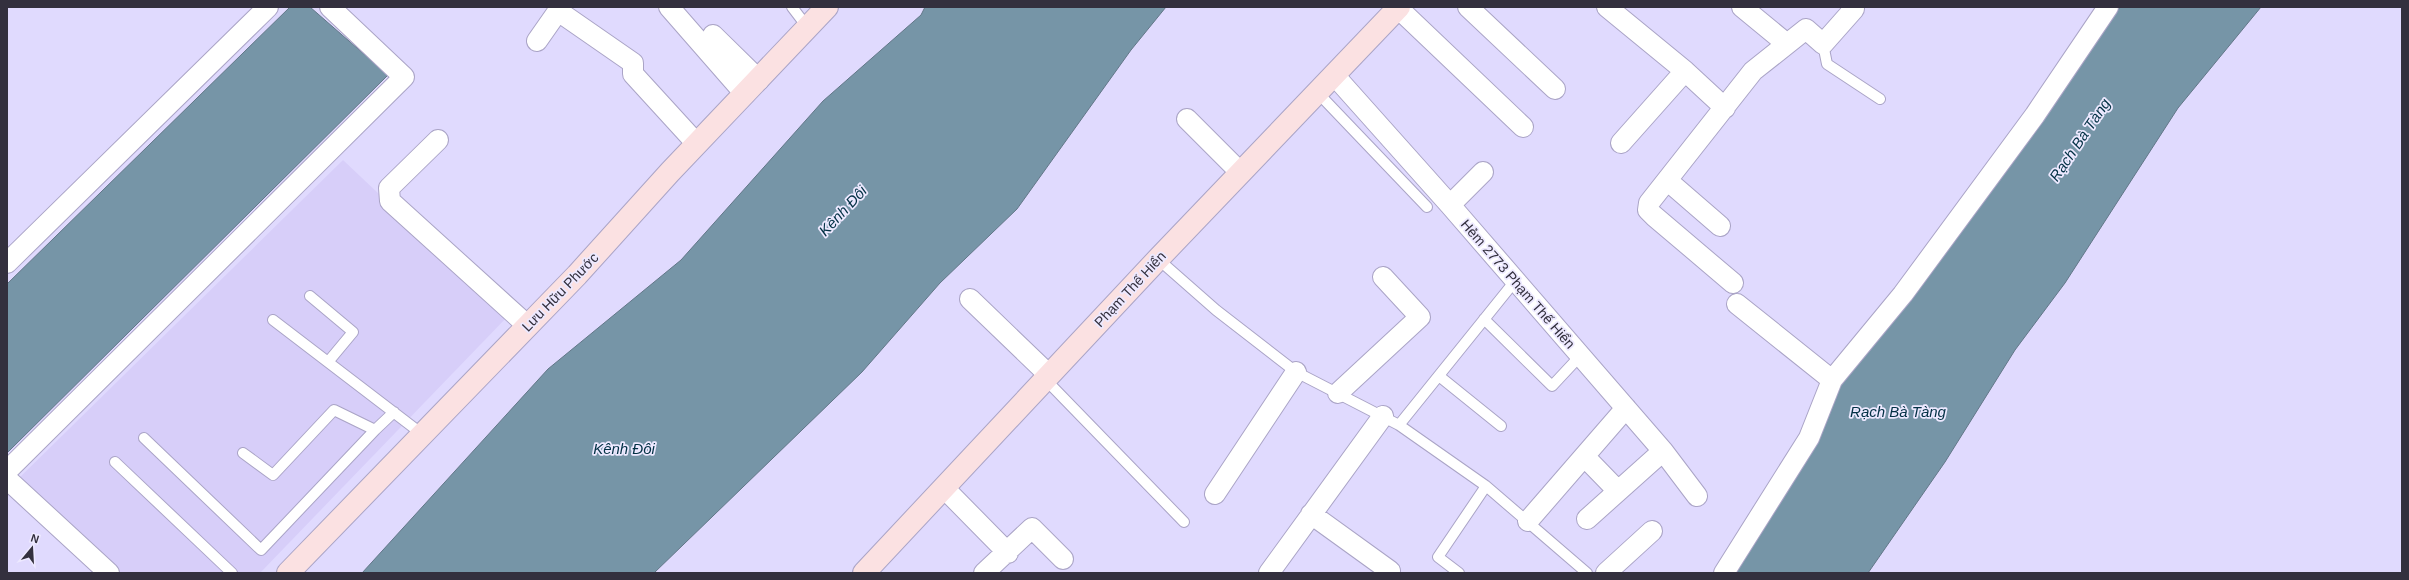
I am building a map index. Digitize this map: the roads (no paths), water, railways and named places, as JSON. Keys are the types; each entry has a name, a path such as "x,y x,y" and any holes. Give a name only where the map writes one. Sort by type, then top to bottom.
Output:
{"main road":[{"name":"Lưu Hữu Phước","path":"288,573 577,275 696,144 827,7"},
{"name":"Phạm Thế Hiển","path":"864,573 1158,259 1399,8"}],"street":[{"path":"7,263 268,7"},
{"path":"7,471 404,77 330,7"},
{"path":"669,7 752,87"},
{"path":"1468,7 1556,89"},
{"path":"1607,7 1685,71 1725,108"},
{"path":"1742,7 1787,44"},
{"path":"1733,284 1648,210 1649,203 1754,71 1806,29 1823,44 1854,9 1851,7"},
{"path":"1724,573 1809,438 1832,380 1912,281 2035,115 2108,7"},
{"path":"1399,8 1523,126"},
{"path":"536,41 558,10 633,63 633,74 696,144"},
{"path":"713,35 752,87"},
{"path":"1621,143 1685,71"},
{"name":"Hẻm 2773 Phạm Thế Hiển","path":"1334,75 1450,205 1663,451 1696,496"},
{"path":"1187,118 1241,173"},
{"path":"438,140 389,188 390,201 528,326"},
{"path":"1450,205 1484,172"},
{"path":"1668,181 1720,226"},
{"path":"1338,393 1420,317 1383,277"},
{"path":"970,299 1047,377"},
{"path":"1737,304 1832,380"},
{"path":"1215,494 1296,372"},
{"path":"1528,521 1626,408"},
{"path":"1269,573 1311,514 1391,421"},
{"path":"1588,519 1663,451"},
{"path":"1585,457 1618,492"},
{"path":"7,479 109,573"},
{"path":"944,488 1008,553"},
{"path":"1311,514 1390,572 1389,573"},
{"path":"984,573 1008,553 1032,528 1063,559"},
{"path":"1606,573 1652,530"}],"lane":[{"path":"792,7 808,28"},
{"path":"1823,44 1827,64 1880,99"},
{"path":"1318,93 1426,207"},
{"path":"1158,259 1216,310 1296,372 1391,421 1486,486 1587,573"},
{"path":"1391,421 1439,376 1515,281"},
{"path":"310,296 353,332 328,362"},
{"path":"1484,319 1552,386 1580,356"},
{"path":"273,320 422,434"},
{"path":"1439,376 1501,426"},
{"path":"1047,377 1184,522"},
{"path":"243,453 273,475 334,410 375,430"},
{"path":"144,438 261,550 394,412"},
{"path":"115,462 232,573"},
{"path":"1459,573 1438,557 1486,486"}],"water":[{"path":"290,7 310,7 388,75 7,453 7,284"},
{"name":"Kênh Đôi","path":"925,7 1166,7 1131,50 1017,209 940,283 862,372 654,573 362,573 548,369 681,260 823,101 921,15"},
{"name":"Rạch Bà Tàng","path":"2120,7 2261,7 2178,108 2065,283 2015,350 1945,462 1868,573 1727,573 1843,375 2034,131"}]}
